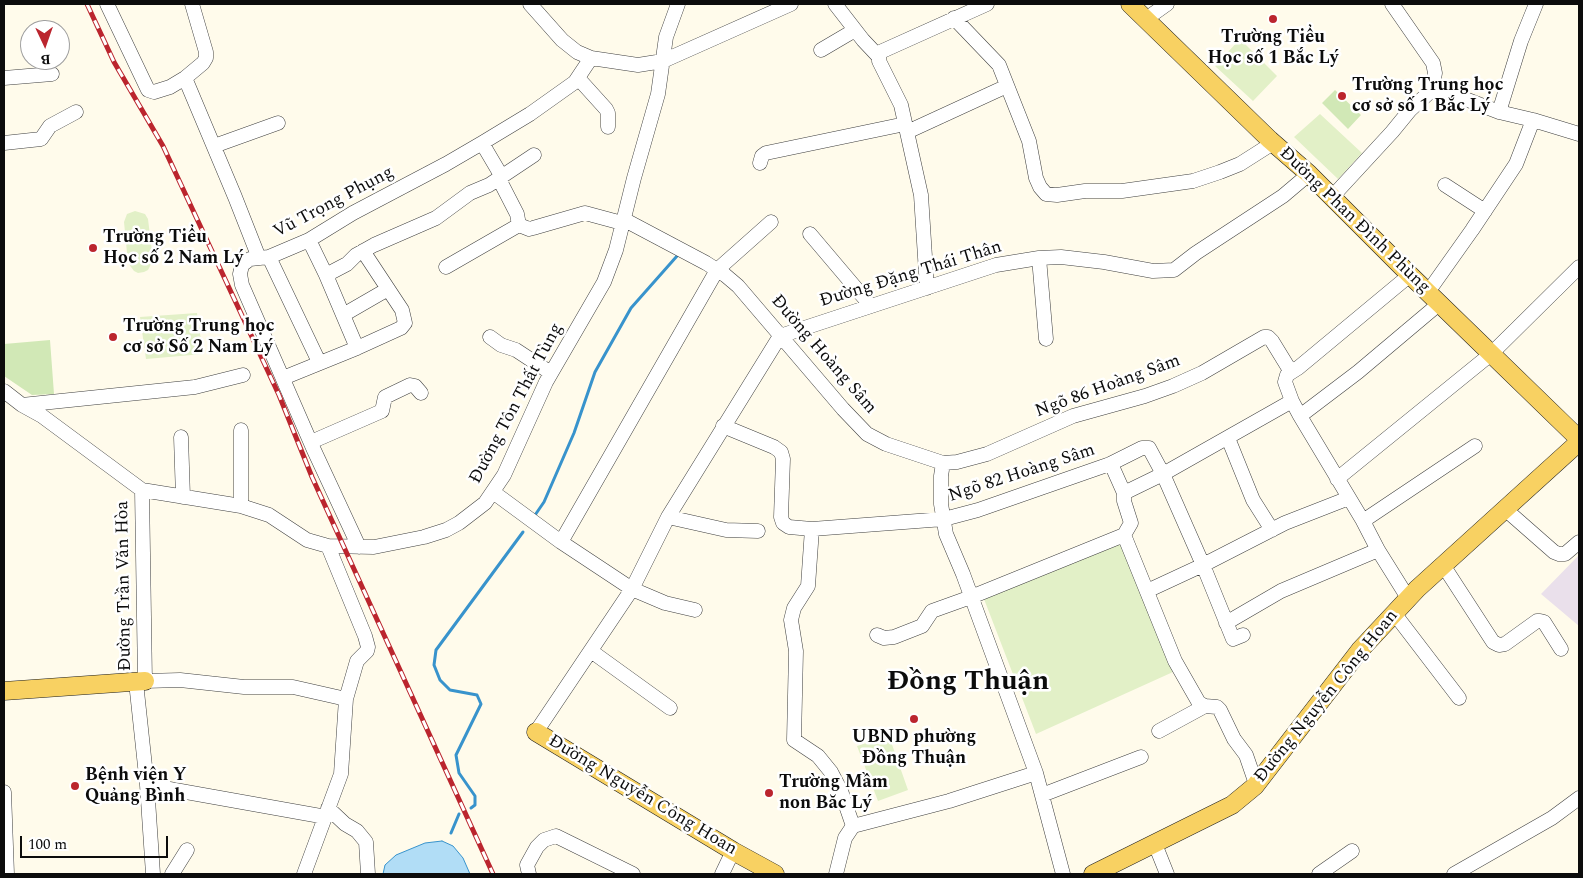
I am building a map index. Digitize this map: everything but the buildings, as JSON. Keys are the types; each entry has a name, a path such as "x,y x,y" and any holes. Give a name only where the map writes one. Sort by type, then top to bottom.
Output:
{"main road":[{"name":"Đường Phan Đình Phùng","path":"1130,4 1273,143 1332,197 1579,439"},
{"name":"Đường Nguyễn Công Hoan","path":"1093,874 1232,806 1256,784 1360,650 1408,598 1579,442"},
{"path":"4,691 140,681"},
{"name":"Đường Nguyễn Công Hoan","path":"536,732 733,851 775,874"}],"street":[{"path":"107,4 148,90 154,92 186,78 206,58 206,52 192,4"},
{"path":"530,4 562,40 577,52 591,58 638,65 663,61 791,4"},
{"name":"Đường Tôn Thất Tùng","path":"4,391 22,405 42,416 142,490 242,506 269,515 307,540 328,546 374,547 397,544 446,530 471,515 485,503 504,475 551,373 604,282 616,250 658,94 666,37 678,4"},
{"path":"835,4 879,57"},
{"path":"927,288 920,195 901,105 879,61 878,53 987,4"},
{"path":"1146,19 1166,4"},
{"path":"1332,197 1410,110 1432,90 1435,73 1433,63 1392,4"},
{"path":"1499,112 1524,34 1536,4"},
{"path":"954,18 999,65 1026,132 1035,174 1040,187 1046,194 1057,196 1085,191 1122,191 1193,180 1240,164 1273,143"},
{"path":"822,50 855,30"},
{"name":"Vũ Trọng Phụng","path":"359,547 245,292 240,274 242,265 250,259 264,257 309,240 353,213 438,169 482,143 530,114 575,82 591,58"},
{"path":"4,78 52,74"},
{"path":"186,78 264,257 319,362"},
{"path":"578,78 606,109 608,113 608,127"},
{"path":"760,163 762,156 766,153 906,128 1007,86"},
{"path":"1432,90 1442,90 1499,112 1579,134"},
{"path":"4,143 41,139 50,126 76,112"},
{"path":"1300,416 1358,372 1434,298 1516,164 1533,120"},
{"path":"214,146 278,123"},
{"path":"446,267 519,225 517,214 501,178 482,143"},
{"path":"326,275 346,264 363,251 436,218 470,194 501,178 534,155"},
{"name":"Đường Đặng Thái Thân","path":"780,336 996,266 1039,258 1070,258 1153,271 1174,270 1196,253 1284,196 1308,174"},
{"path":"1445,185 1485,212"},
{"name":"Đường Hoàng Sâm","path":"519,225 529,229 584,213 623,221 717,270 738,286 843,409 867,434 886,444 943,463"},
{"path":"561,542 717,270 771,222"},
{"path":"810,234 871,306"},
{"path":"309,240 326,275 356,348"},
{"path":"283,378 401,328 405,323 402,310 363,251"},
{"path":"1039,258 1046,339"},
{"path":"1337,479 1492,354 1579,267"},
{"path":"1408,598 1300,416 1285,382 1287,375 1410,275"},
{"path":"343,315 388,290"},
{"path":"536,732 632,589 668,517 780,336"},
{"path":"490,337 501,345 516,350 551,373"},
{"name":"Ngõ 86 Hoàng Sâm","path":"943,463 957,462 987,454 1073,416 1145,396 1173,386 1202,373 1264,337 1272,340 1292,372"},
{"path":"22,405 195,387 243,375"},
{"path":"311,442 382,411 385,397 410,385 415,386 421,393"},
{"path":"1124,493 1163,474 1292,401"},
{"name":"Ngõ 82 Hoàng Sâm","path":"723,426 774,447 781,452 783,458 781,517 783,523 789,527 812,529 944,519 978,510 1110,464 1124,493 1124,501 1131,524 1124,535"},
{"path":"240,430 242,506"},
{"path":"181,437 183,497"},
{"path":"1228,438 1253,500 1272,530"},
{"path":"1363,521 1475,446"},
{"path":"1110,464 1142,448 1148,447 1163,474 1233,639 1243,635"},
{"path":"943,463 941,504 946,534 1036,773 1063,874"},
{"name":"Đường Trần Văn Hòa","path":"142,490 140,681 153,874"},
{"path":"492,492 561,542 632,589 665,603 695,610"},
{"path":"1147,591 1272,530 1349,498"},
{"path":"1505,509 1554,552 1565,554 1579,542"},
{"path":"668,517 726,530 758,531"},
{"path":"812,529 808,586 794,608 792,620 796,651 794,740 818,756 831,772 841,791 853,826"},
{"path":"877,635 884,638 894,637 922,626 932,611 1124,535 1175,661 1199,703 1205,706 1214,706 1220,710 1234,739 1246,755 1256,784"},
{"path":"304,874 341,774 346,700 357,661 367,651 368,647 328,546"},
{"path":"1226,623 1281,591 1378,550"},
{"path":"1443,565 1493,642 1499,645 1505,644 1536,621 1540,621 1544,622 1560,649"},
{"path":"1394,613 1459,698"},
{"path":"591,651 670,708"},
{"path":"140,681 180,680 244,687 293,687 346,700"},
{"path":"1159,731 1205,706"},
{"path":"1042,795 1141,758"},
{"path":"836,874 845,838 853,826 949,801 1036,773"},
{"path":"147,785 327,812 357,831 366,842 368,874"},
{"path":"4,792 7,874"},
{"path":"1454,874 1552,818 1579,799"},
{"path":"529,874 527,864 537,847 544,840 556,836 633,874"},
{"path":"1154,844 1167,874"},
{"path":"172,874 187,850"},
{"path":"722,874 733,851"},
{"path":"1319,874 1352,851"}],"shaded area":[{"path":"1579,555 1579,626 1541,594"}],"green space":[{"path":"1240,39 1277,76 1253,101 1215,66"},
{"path":"1335,90 1361,115 1348,129 1322,103"},
{"path":"1320,114 1362,153 1338,179 1294,137"},
{"path":"135,211 145,214 148,219 153,260 148,270 138,273 128,263 124,222 127,214"},
{"path":"197,313 203,354 146,359 140,317"},
{"path":"50,340 54,394 32,395 4,376 4,344"},
{"path":"1122,542 1173,672 1036,734 984,599"},
{"path":"889,736 908,790 878,801 857,746"}],"water":[{"path":"442,841 453,846 463,858 470,874 383,874 385,865 396,855 425,843"}],"waterway":[{"path":"533,518 544,502 574,433 595,372 631,308 677,256"},
{"path":"471,808 475,805 475,796 459,773 456,755 481,704 477,695 450,690 440,680 434,665 436,650 523,532"},
{"path":"451,833 459,814"}],"railway":[{"path":"87,4 114,62 163,146 279,395 312,477 493,874"}],"place":[{"name":"Trường Tiểu Học số 1 Bắc Lý","path":"1273,19"},
{"name":"Trường Trung học cơ sở số 1 Bắc Lý","path":"1342,96"},
{"name":"Trường Tiểu Học số 2 Nam Lý","path":"93,248"},
{"name":"Trường Trung học cơ sở Số 2 Nam Lý","path":"113,337"},
{"name":"UBND phường Đồng Thuận","path":"914,719"},
{"name":"Bệnh viện Y Quảng Bình","path":"75,786"},
{"name":"Trường Mầm non Băc Lý","path":"769,793"}],"district":[{"name":"Đồng Thuận","path":"968,684"}]}
